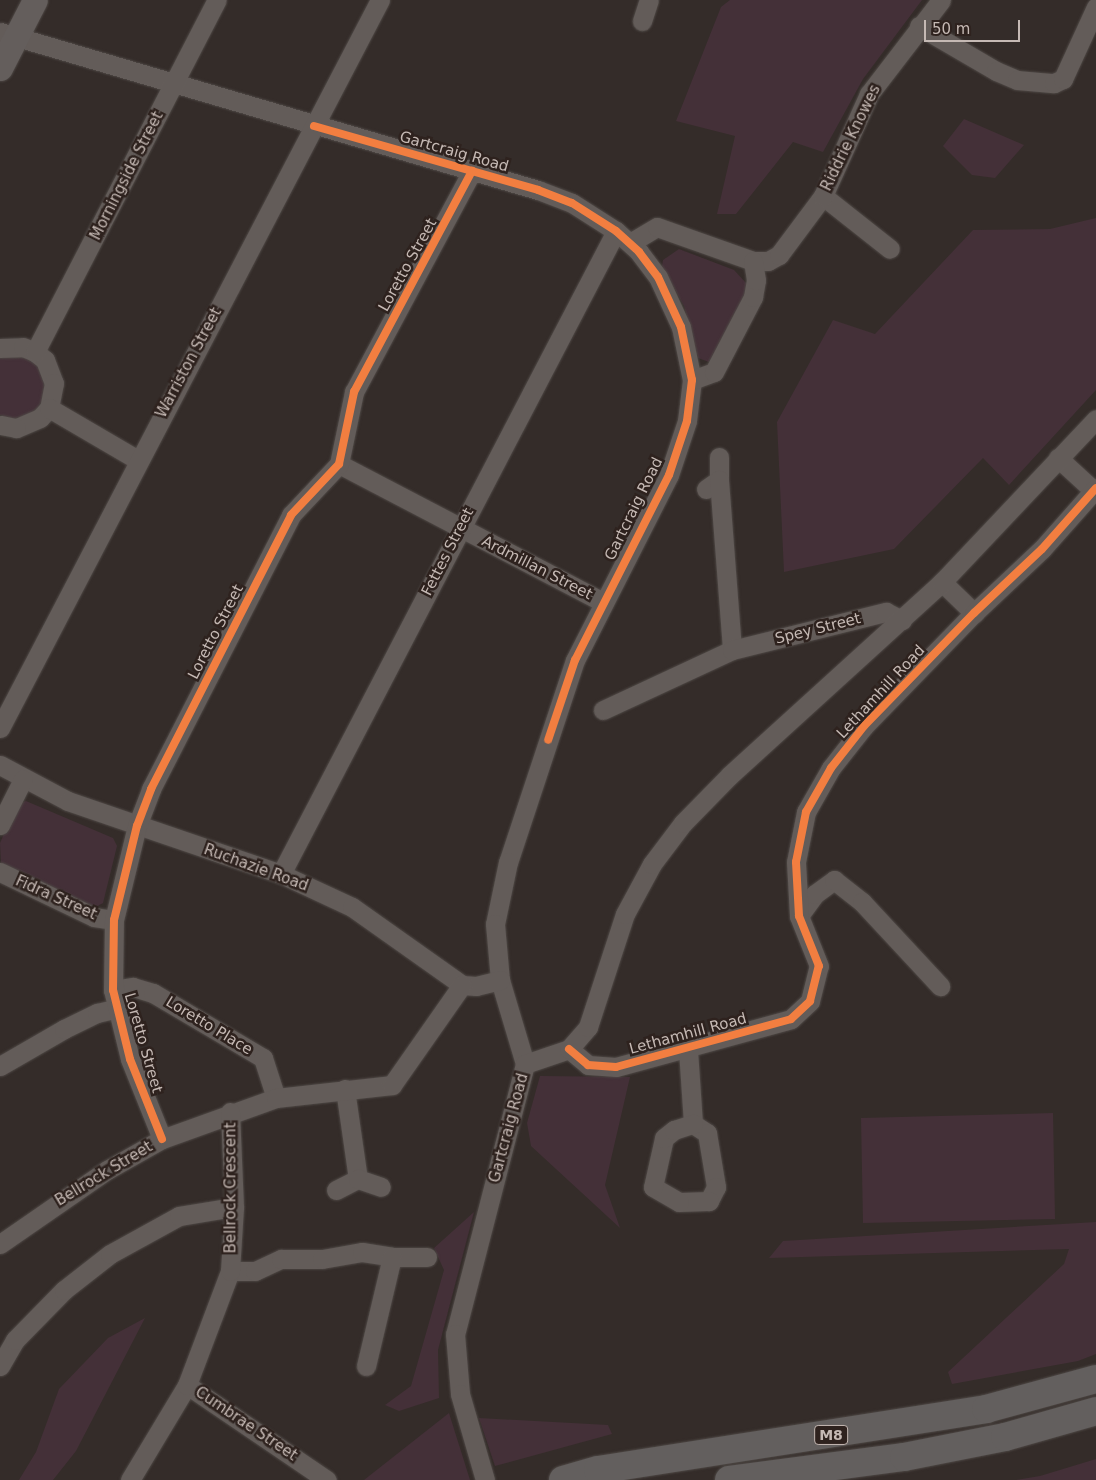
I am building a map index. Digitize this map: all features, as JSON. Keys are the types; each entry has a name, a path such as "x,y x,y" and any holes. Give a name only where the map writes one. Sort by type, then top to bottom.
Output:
{"highway":[{"name":"M8","path":"563,1480 598,1470 986,1409 1096,1379"},
{"name":"M8","path":"729,1480 904,1457 1005,1437 1096,1411"},
{"path":"904,1457 1006,1451 1096,1430"}],"main road":[{"path":"0,68 8,35 35,0"}],"street":[{"name":"Morningside Street","path":"35,352 217,0"},
{"name":"Warriston Street","path":"0,728 138,460 380,0"},
{"path":"642,21 649,0"},
{"name":"Riddrie Knowes","path":"753,261 768,261 779,256 823,196 869,94 919,26 941,0"},
{"path":"919,26 996,71 1016,80 1054,83 1064,79 1096,7"},
{"name":"Gartcraig Road","path":"8,35 572,203 616,231 634,247 658,277 681,326 691,374 686,421 669,475 603,602 576,660 508,862 495,924 500,980 525,1064 455,1334 460,1394 485,1480"},
{"name":"Loretto Street","path":"162,1139 139,1087 115,999 114,920 137,826 152,789 291,515 339,464 354,392 472,172"},
{"path":"823,196 890,249"},
{"name":"Fettes Street","path":"281,874 616,231"},
{"path":"634,247 670,232 753,261 756,280 754,298 718,365 714,372 691,374"},
{"path":"0,348 23,347 35,352 52,371 54,383 49,408 29,425 16,428 0,425"},
{"path":"49,408 138,460"},
{"path":"525,1064 569,1049 588,1027 625,914 652,864 683,823 730,775 942,582 1096,419"},
{"path":"719,457 713,485 732,650"},
{"name":"Lethamhill Road","path":"569,1049 588,1065 616,1067 688,1050 791,1019 810,1001 819,966 800,916 796,862 806,812 831,768 864,726 974,613 1042,549 1095,490 1058,458"},
{"name":"Ardmillan Street","path":"339,464 603,602"},
{"path":"942,582 974,613"},
{"name":"Spey Street","path":"603,710 732,650 886,612 902,620"},
{"name":"Ruchazie Road","path":"0,764 23,779 68,801 281,874 352,907 462,985"},
{"path":"0,826 23,779"},
{"name":"Fidra Street","path":"0,872 94,917 114,920"},
{"path":"800,916 816,894 834,880 862,902 940,986"},
{"path":"462,985 476,986 500,980"},
{"name":"Bellrock Street","path":"0,1244 106,1170 162,1139 230,1112 276,1098 392,1085 462,985"},
{"name":"Loretto Place","path":"0,1066 64,1029 97,1013 133,987 153,993 263,1058 276,1098"},
{"path":"688,1050 693,1124"},
{"path":"345,1089 358,1179"},
{"name":"Bellrock Crescent","path":"130,1480 187,1385 230,1271 234,1207 230,1112"},
{"path":"336,1190 358,1179 381,1187"},
{"path":"0,1366 21,1334 64,1290 110,1254 179,1216 234,1207"},
{"path":"230,1271 255,1271 281,1259 322,1259 362,1252 392,1257 427,1257"},
{"path":"366,1366 392,1257"},
{"name":"Cumbrae Street","path":"187,1385 327,1480"}],"shaded area":[{"path":"730,0 922,0 863,79 823,152 793,142 736,214 717,214 735,136 676,121 721,7"},
{"path":"964,119 1024,145 995,178 972,175 943,146"},
{"path":"1096,218 1096,390 1009,485 983,458 894,549 784,572 777,422 833,320 875,334 973,230 1050,229"},
{"path":"679,249 734,270 747,284 748,289 709,362 698,358 684,306 662,266 663,260"},
{"path":"13,355 30,359 40,369 46,385 41,404 30,415 12,419 0,415 0,358"},
{"path":"26,801 113,838 117,846 103,903 94,908 1,864 0,843 17,804"},
{"path":"540,1076 630,1077 605,1185 620,1228 531,1146 527,1123"},
{"path":"1053,1113 1055,1219 863,1223 861,1118"},
{"path":"474,1212 438,1350 439,1398 399,1411 385,1405 411,1386 444,1270 434,1248"},
{"path":"1096,1222 1096,1354 1078,1361 952,1384 948,1372 1064,1264 1069,1249 769,1258 783,1241"},
{"path":"145,1318 76,1451 53,1480 19,1480 36,1452 59,1389 108,1338"},
{"path":"449,1413 470,1480 364,1480"},
{"path":"479,1418 608,1425 612,1434 495,1466"},
{"path":"1096,1459 1096,1480 1016,1480 1040,1476"}],"cycle path":[{"path":"314,126 538,190 572,203 616,231 639,252 658,277 681,327 692,380 687,421 669,475 575,660 548,740"},
{"path":"162,1139 130,1059 113,990 114,920 137,826 151,789 291,515 339,464 354,392 472,171"},
{"path":"569,1049 588,1065 616,1067 791,1019 810,1001 819,966 799,916 796,862 806,812 831,768 864,726 974,613 1042,549 1096,488"}]}
